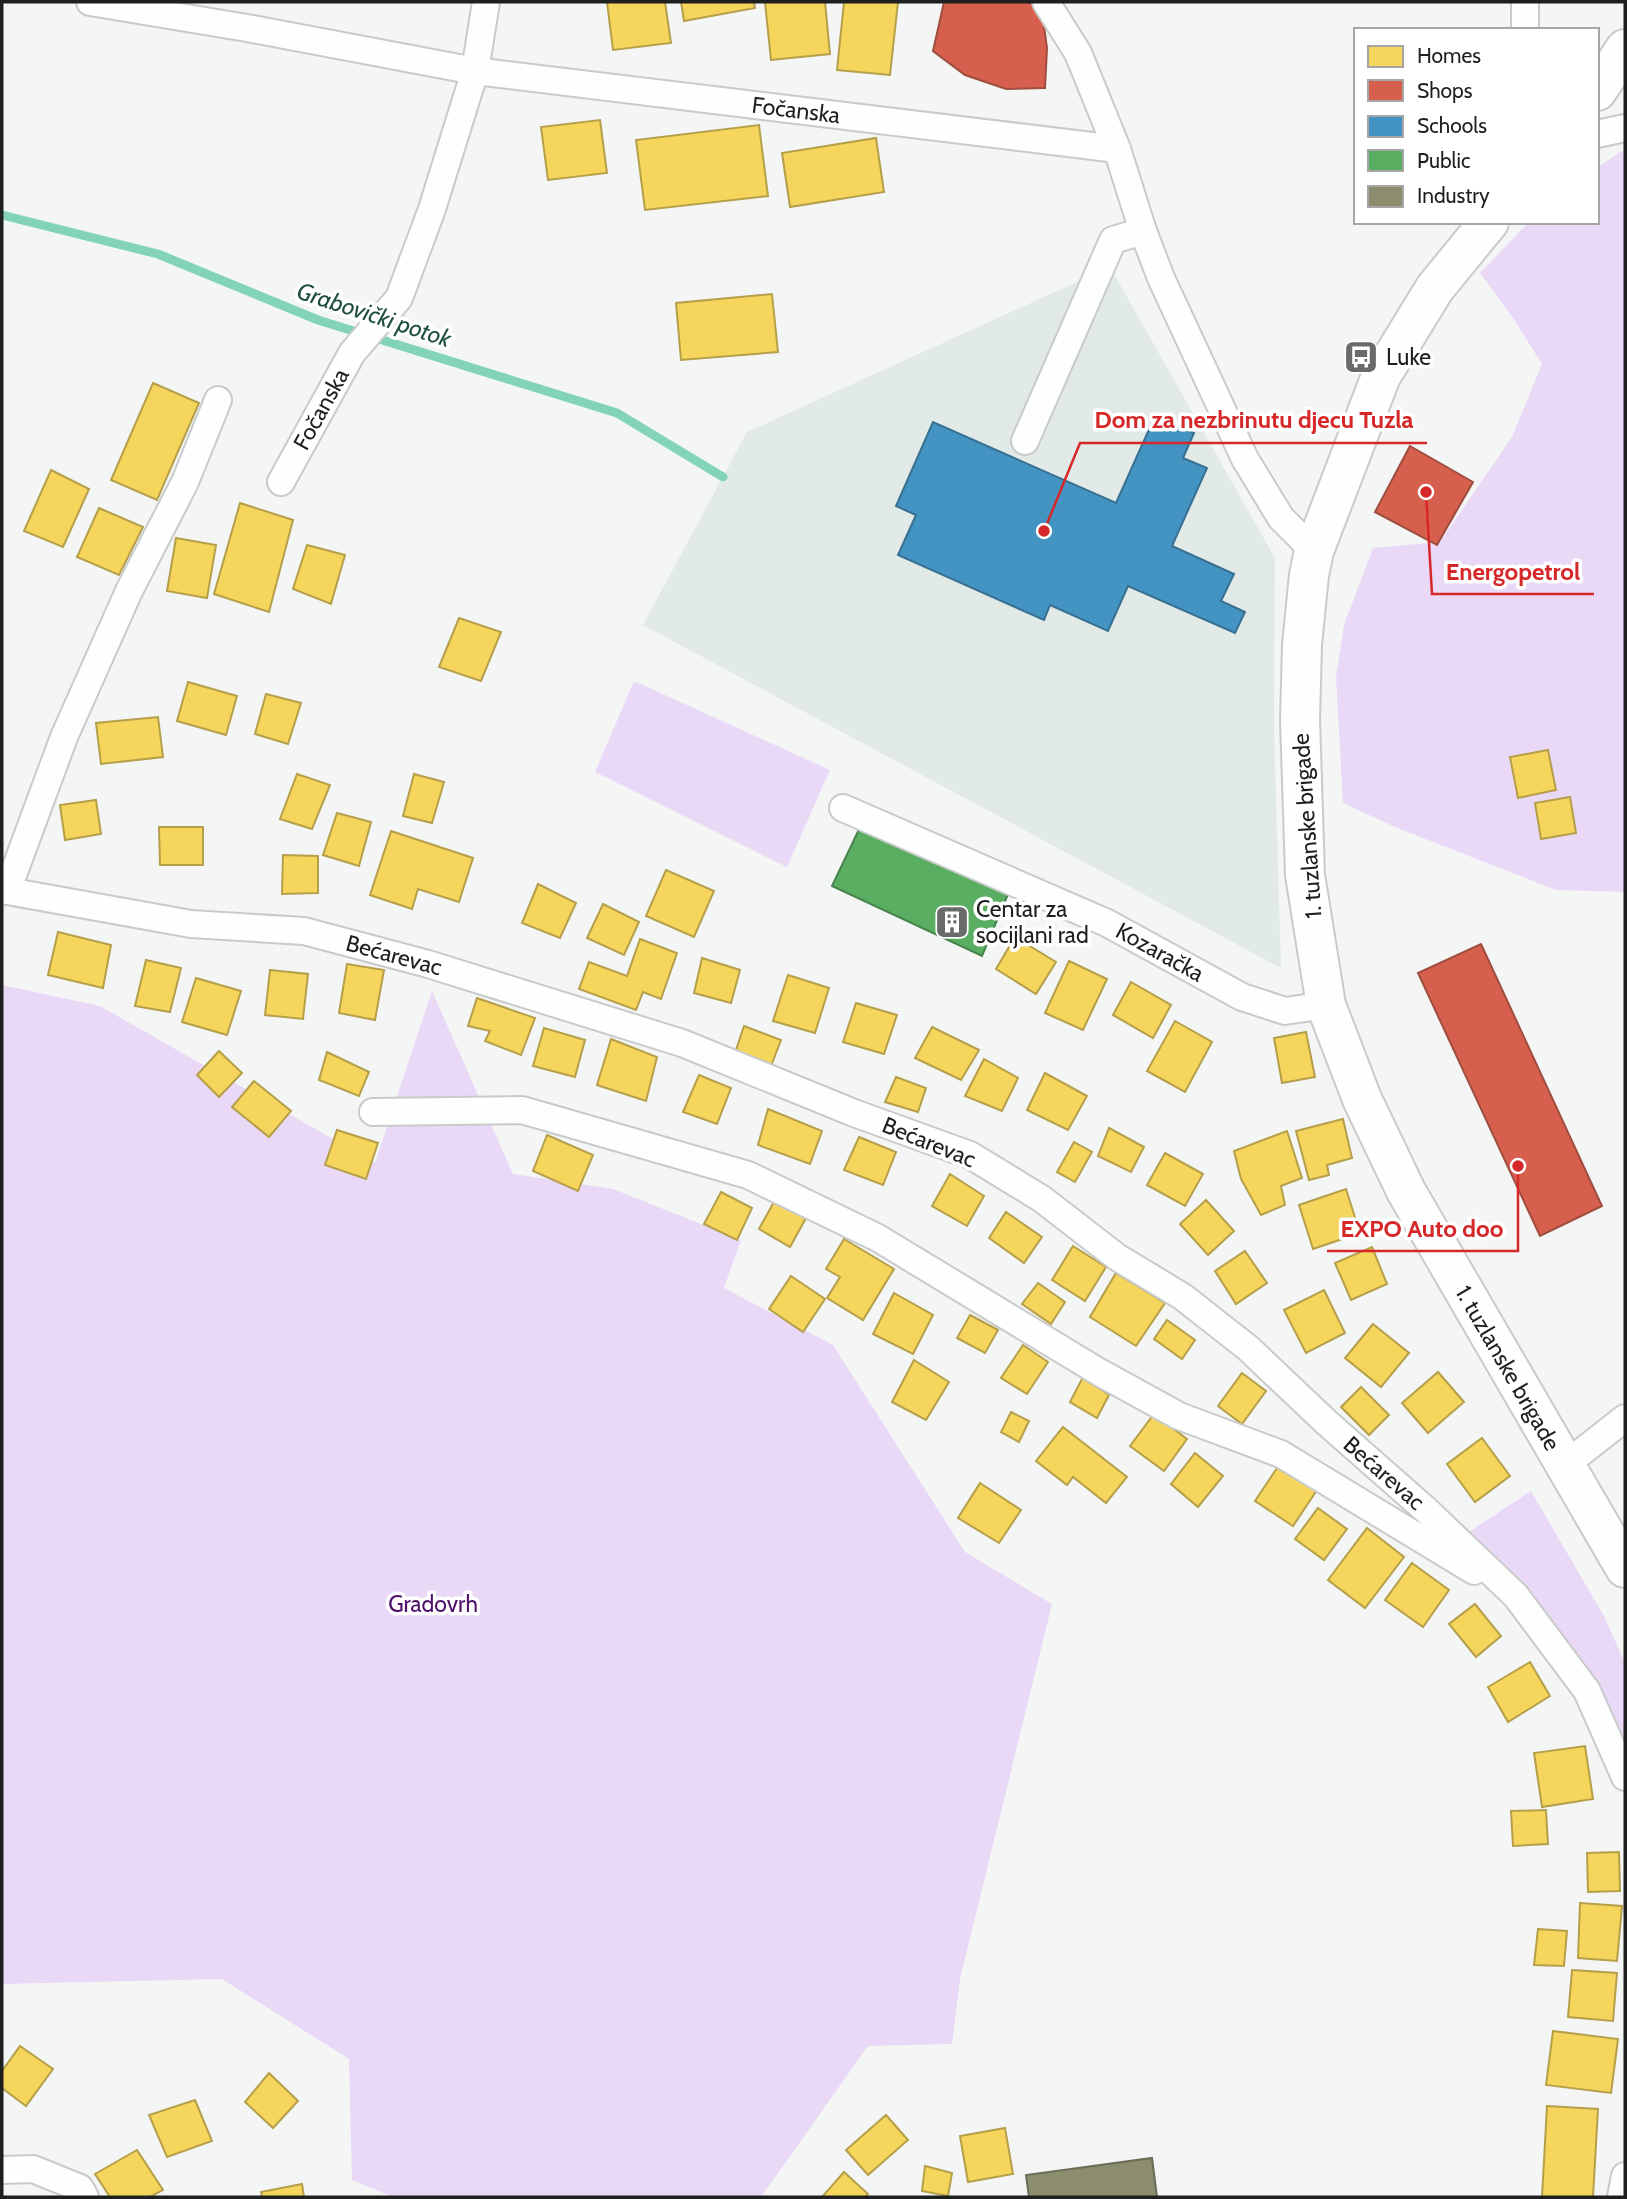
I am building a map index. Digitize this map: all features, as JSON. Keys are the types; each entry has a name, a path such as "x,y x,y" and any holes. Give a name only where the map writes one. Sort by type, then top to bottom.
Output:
{"main road":[{"path":"1599,88 1625,49"},
{"name":"1. tuzlanske brigade","path":"1487,224 1435,288 1381,376 1314,551 1302,645 1300,719 1305,875 1326,1005 1362,1099 1406,1191 1625,1568"}],"street":[{"name":"Fočanska","path":"90,2 247,28 475,71 1117,149"},
{"name":"Fočanska","path":"281,482 352,353 399,298 428,221 475,71 486,2"},
{"path":"1046,2 1078,53 1117,149 1161,278 1245,459 1281,518 1314,551"},
{"path":"1525,2 1525,28"},
{"path":"1599,134 1625,128"},
{"path":"1025,441 1113,240 1143,231"},
{"name":"Bećarevac","path":"218,400 185,482 129,591 64,737 5,890 191,925 304,931 403,957 682,1043 854,1113 970,1155 1042,1199 1117,1257 1182,1297 1248,1348 1326,1422 1426,1510 1516,1596 1587,1691 1625,1777"},
{"name":"Kozaračka","path":"844,808 1107,923 1242,997 1285,1011 1326,1005"},
{"path":"373,1112 522,1110 748,1175 878,1238 1099,1373 1180,1416 1281,1454 1516,1596"},
{"path":"1566,1465 1625,1418"},
{"path":"2,2170 33,2169 80,2188 85,2197"},
{"path":"1621,2197 1625,2176"}],"shaded area":[{"path":"1110,267 1275,558 1274,731 1281,968 643,625 747,432"}],"green space":[{"path":"1625,151 1625,892 1556,890 1395,827 1343,803 1336,677 1344,625 1373,548 1440,542 1512,437 1542,364 1480,273 1527,224 1599,224 1599,167"},
{"path":"634,681 830,770 787,867 595,772"},
{"name":"Gradovrh","path":"2,985 100,1006 375,1163 432,991 513,1174 613,1189 741,1240 724,1288 833,1345 965,1552 1052,1604 960,1979 952,2044 868,2046 761,2197 393,2197 352,2180 349,2059 222,1979 2,1984"},
{"path":"1531,1491 1604,1616 1625,1663 1625,1745 1586,1669 1536,1601 1469,1532"}],"building: Homes":[{"path":"607,2 665,2 671,43 613,50"},
{"path":"681,2 754,2 755,8 684,21"},
{"path":"765,2 825,2 830,54 771,60"},
{"path":"844,2 898,2 890,75 837,70"},
{"path":"600,120 607,173 548,180 541,127"},
{"path":"759,125 768,196 645,210 636,140"},
{"path":"876,138 884,192 790,207 782,153"},
{"path":"772,294 778,352 681,360 676,303"},
{"path":"153,383 199,403 157,500 111,480"},
{"path":"51,470 89,489 63,547 24,531"},
{"path":"240,503 293,520 269,612 214,594"},
{"path":"99,508 143,527 119,575 77,557"},
{"path":"176,538 216,545 207,598 167,591"},
{"path":"307,545 345,555 331,604 293,589"},
{"path":"459,618 501,632 481,681 439,667"},
{"path":"188,682 237,696 226,735 177,721"},
{"path":"266,694 301,703 288,744 255,734"},
{"path":"158,717 163,757 101,764 96,723"},
{"path":"1548,750 1556,790 1518,798 1510,757"},
{"path":"297,774 330,785 312,829 280,819"},
{"path":"414,774 444,782 432,823 403,816"},
{"path":"1570,797 1576,833 1541,839 1535,803"},
{"path":"96,800 101,834 65,840 60,805"},
{"path":"337,813 371,822 359,866 323,855"},
{"path":"159,827 203,827 203,865 160,865"},
{"path":"391,831 473,858 459,902 418,889 412,909 370,895"},
{"path":"283,855 318,856 318,893 282,894"},
{"path":"666,870 714,891 694,937 646,916"},
{"path":"538,884 576,903 560,938 522,923"},
{"path":"603,904 639,922 624,955 587,938"},
{"path":"58,932 111,945 103,988 48,975"},
{"path":"1015,937 1056,962 1036,994 996,969"},
{"path":"640,939 677,953 661,999 643,992 636,1010 579,989 589,962 627,976"},
{"path":"702,958 740,970 731,1003 694,993"},
{"path":"146,960 181,968 170,1012 135,1006"},
{"path":"1069,961 1107,979 1083,1030 1045,1013"},
{"path":"347,964 384,970 375,1020 339,1013"},
{"path":"270,970 308,974 303,1019 265,1015"},
{"path":"788,975 829,988 815,1033 773,1021"},
{"path":"196,978 241,991 227,1035 182,1022"},
{"path":"1131,982 1171,1005 1153,1038 1113,1015"},
{"path":"477,998 535,1018 521,1055 485,1041 490,1031 468,1026"},
{"path":"856,1003 897,1015 884,1054 843,1042"},
{"path":"1175,1021 1212,1042 1185,1092 1147,1071"},
{"path":"744,1026 781,1040 771,1066 735,1053"},
{"path":"932,1027 979,1050 961,1080 915,1058"},
{"path":"544,1028 585,1040 575,1077 533,1066"},
{"path":"1306,1032 1315,1077 1282,1083 1274,1038"},
{"path":"611,1039 657,1057 646,1101 597,1085"},
{"path":"219,1051 242,1073 219,1097 197,1075"},
{"path":"327,1052 369,1072 359,1096 319,1080"},
{"path":"984,1059 1018,1078 1002,1111 965,1096"},
{"path":"1045,1073 1087,1096 1068,1130 1027,1110"},
{"path":"699,1075 731,1088 717,1124 683,1112"},
{"path":"896,1077 926,1088 918,1112 885,1102"},
{"path":"254,1081 291,1111 269,1137 232,1107"},
{"path":"768,1109 822,1131 810,1164 758,1145"},
{"path":"1343,1119 1352,1158 1327,1165 1329,1175 1309,1180 1296,1131"},
{"path":"1109,1128 1144,1147 1131,1172 1098,1156"},
{"path":"337,1130 378,1143 366,1179 325,1165"},
{"path":"1287,1131 1302,1178 1281,1186 1285,1205 1261,1215 1241,1179 1234,1151"},
{"path":"547,1135 593,1155 578,1191 533,1171"},
{"path":"859,1137 896,1152 883,1185 844,1170"},
{"path":"1074,1142 1092,1152 1075,1182 1057,1172"},
{"path":"1165,1153 1203,1174 1185,1206 1147,1185"},
{"path":"950,1174 984,1196 967,1226 932,1206"},
{"path":"1346,1189 1360,1233 1313,1249 1299,1205"},
{"path":"721,1192 752,1208 737,1240 704,1224"},
{"path":"775,1200 806,1218 790,1247 759,1229"},
{"path":"1206,1200 1234,1231 1208,1255 1180,1224"},
{"path":"1006,1212 1042,1237 1024,1263 989,1238"},
{"path":"844,1239 894,1269 863,1320 827,1298 840,1277 826,1269"},
{"path":"1073,1246 1106,1267 1085,1301 1052,1280"},
{"path":"1372,1247 1387,1284 1351,1300 1335,1263"},
{"path":"1245,1251 1267,1283 1236,1304 1215,1271"},
{"path":"1116,1273 1165,1303 1136,1346 1090,1317"},
{"path":"791,1276 825,1299 803,1332 769,1309"},
{"path":"1038,1283 1065,1302 1051,1324 1022,1304"},
{"path":"1324,1290 1345,1333 1306,1353 1284,1310"},
{"path":"894,1293 933,1315 913,1354 873,1334"},
{"path":"970,1315 998,1330 985,1353 957,1338"},
{"path":"1167,1320 1195,1340 1182,1359 1154,1339"},
{"path":"1373,1324 1409,1353 1381,1387 1345,1358"},
{"path":"1023,1345 1048,1362 1027,1394 1001,1378"},
{"path":"914,1360 949,1382 926,1420 892,1402"},
{"path":"1438,1372 1464,1402 1428,1433 1402,1403"},
{"path":"1242,1373 1266,1391 1242,1424 1218,1406"},
{"path":"1083,1377 1109,1395 1097,1418 1070,1402"},
{"path":"1361,1387 1389,1415 1369,1435 1341,1407"},
{"path":"1011,1412 1029,1421 1019,1442 1001,1432"},
{"path":"1154,1414 1187,1439 1164,1471 1130,1446"},
{"path":"1063,1427 1127,1477 1106,1503 1073,1477 1067,1485 1036,1461"},
{"path":"1482,1438 1510,1476 1475,1502 1447,1464"},
{"path":"1195,1453 1223,1476 1198,1507 1171,1484"},
{"path":"1279,1465 1317,1490 1293,1526 1255,1501"},
{"path":"980,1483 1021,1510 999,1543 958,1518"},
{"path":"1318,1508 1347,1529 1324,1560 1295,1539"},
{"path":"1367,1528 1404,1557 1365,1608 1328,1580"},
{"path":"1412,1563 1449,1590 1423,1627 1385,1600"},
{"path":"1475,1604 1501,1636 1476,1657 1449,1624"},
{"path":"1530,1662 1550,1696 1508,1722 1488,1687"},
{"path":"1585,1746 1593,1799 1542,1807 1534,1753"},
{"path":"1546,1810 1548,1844 1513,1846 1511,1811"},
{"path":"1619,1852 1620,1891 1588,1892 1587,1853"},
{"path":"1580,1903 1622,1906 1617,1961 1578,1958"},
{"path":"1538,1929 1567,1931 1564,1966 1534,1965"},
{"path":"1572,1970 1617,1973 1613,2021 1568,2017"},
{"path":"1553,2031 1618,2039 1611,2093 1546,2085"},
{"path":"20,2046 53,2069 26,2106 2,2088 2,2071"},
{"path":"269,2073 298,2101 273,2128 245,2102"},
{"path":"195,2100 212,2141 167,2157 149,2115"},
{"path":"1547,2106 1598,2109 1593,2197 1542,2197"},
{"path":"886,2115 908,2140 868,2175 846,2150"},
{"path":"1005,2128 1013,2174 968,2182 960,2136"},
{"path":"137,2150 163,2190 150,2197 110,2197 95,2174"},
{"path":"925,2166 952,2173 948,2196 922,2191"},
{"path":"844,2172 868,2194 865,2197 822,2197"},
{"path":"302,2184 304,2197 262,2197 261,2192"}],"building: Shops":[{"path":"944,2 1028,2 1042,11 1047,48 1045,88 1006,89 965,75 933,51"},
{"path":"1410,446 1473,482 1437,545 1375,512"},
{"path":"1481,944 1602,1206 1540,1236 1418,973"}],"building: Schools":[{"path":"1155,416 1194,433 1183,458 1207,468 1172,546 1234,574 1221,601 1245,612 1235,633 1128,586 1108,631 1050,605 1044,620 898,555 916,515 896,506 933,422 1116,503"}],"building: Public":[{"name":"Centar za socijlani rad","path":"862,823 1011,887 982,956 832,886"}],"building: Industry":[{"path":"1152,2158 1157,2197 1029,2197 1026,2175"}],"waterway":[{"name":"Grabovički potok","path":"2,215 158,254 318,320 617,413 723,477"}],"place":[{"name":"Luke","path":"1361,357"},
{"name":"Energopetrol","path":"1426,492"},
{"name":"Dom za nezbrinutu djecu Tuzla","path":"1044,531"},
{"name":"Centar za socijlani rad","path":"952,922"},
{"name":"EXPO Auto doo","path":"1518,1166"}]}
